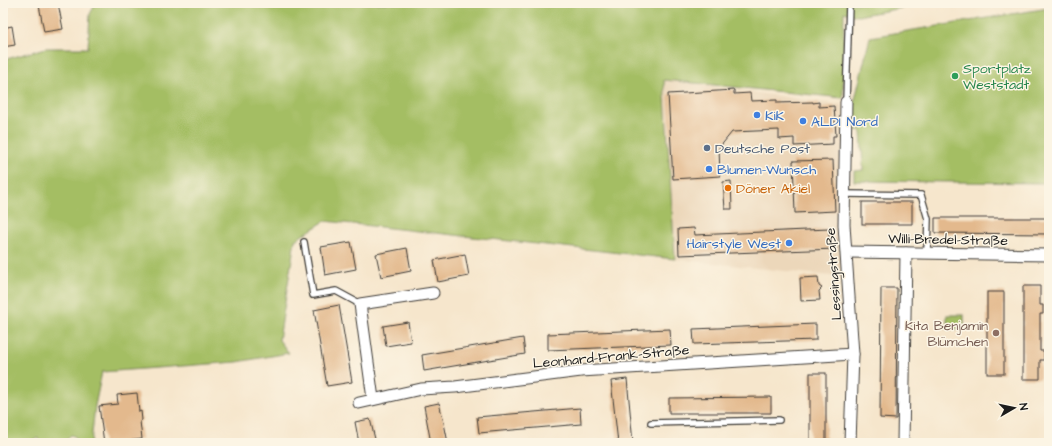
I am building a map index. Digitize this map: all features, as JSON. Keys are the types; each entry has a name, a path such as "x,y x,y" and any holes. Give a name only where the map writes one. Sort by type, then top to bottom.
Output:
{"street":[{"name":"Lessingstraße","path":"846,102 844,225 847,252 846,304 853,354 850,443"},
{"name":"Willi-Bredel-Straße","path":"847,252 1049,255"},
{"path":"903,443 906,253"},
{"path":"373,399 360,304 433,293"},
{"name":"Leonhard-Frank-Straße","path":"359,402 421,388 455,387 581,372 853,354"}],"lane":[{"path":"846,102 849,3"},
{"path":"845,194 921,195 928,219 927,253"},
{"path":"304,242 313,295 336,291 360,304"},
{"path":"651,423 779,420"}],"shaded area":[{"path":"664,80 842,105 848,278 675,259"}],"green space":[{"path":"96,3 930,3 857,16 844,12 843,98 664,80 675,259 325,221 295,240 279,340 289,353 237,362 102,372 95,406 91,443 75,443 76,437 71,435 63,443 40,443 38,438 25,443 3,443 3,60 46,48 88,48 90,14"},
{"name":"Sportplatz Weststadt","path":"1049,8 1049,183 854,181 854,171 863,170 861,130 852,130 851,116 870,37"},
{"path":"947,315 964,315 964,329 947,329"}],"building":[{"path":"58,3 63,29 44,32 39,5"},
{"path":"12,26 15,45 3,47 3,28"},
{"path":"734,90 734,94 750,93 751,101 777,100 777,103 819,102 819,107 834,106 836,136 833,136 833,144 794,146 794,138 779,139 779,130 732,132 719,148 720,176 673,179 668,94"},
{"path":"833,160 835,211 795,213 793,161"},
{"path":"731,181 732,209 725,209 723,182"},
{"path":"862,202 912,202 912,224 862,224"},
{"path":"935,218 1049,218 1049,234 935,233"},
{"path":"694,228 695,235 829,229 829,239 836,239 836,249 679,255 678,229"},
{"path":"351,242 356,269 325,275 321,247"},
{"path":"407,248 411,271 381,277 376,254"},
{"path":"465,254 469,276 438,282 434,260"},
{"path":"818,277 819,286 822,288 819,291 820,300 801,301 800,278"},
{"path":"1023,286 1040,286 1040,305 1043,305 1043,314 1040,314 1040,351 1044,351 1044,360 1040,360 1040,379 1023,379"},
{"path":"881,288 897,288 896,419 880,418"},
{"path":"987,292 1004,292 1004,374 987,374"},
{"path":"339,305 352,382 327,386 314,310"},
{"path":"408,322 411,342 386,346 383,326"},
{"path":"816,324 816,340 694,344 693,329"},
{"path":"670,329 671,345 548,350 548,334"},
{"path":"523,338 525,354 424,371 422,355"},
{"path":"810,373 826,373 826,443 810,443"},
{"path":"627,379 633,443 618,443 611,381"},
{"path":"137,393 139,412 141,411 142,420 140,421 142,439 128,441 128,443 104,443 99,406 118,404 117,395"},
{"path":"771,397 771,413 669,413 669,398"},
{"path":"439,403 448,443 431,443 424,406"},
{"path":"580,408 581,424 479,433 477,417"},
{"path":"370,419 376,443 359,443 355,422"}],"place":[{"name":"Sportplatz Weststadt","path":"955,76"},
{"name":"KiK","path":"757,115"},
{"name":"ALDI Nord","path":"803,121"},
{"name":"Deutsche Post","path":"707,148"},
{"name":"Blumen-Wunsch","path":"709,169"},
{"name":"Döner Akiel","path":"728,188"},
{"name":"Hairstyle West","path":"789,243"},
{"name":"Kita Benjamin Blümchen","path":"996,333"}]}
